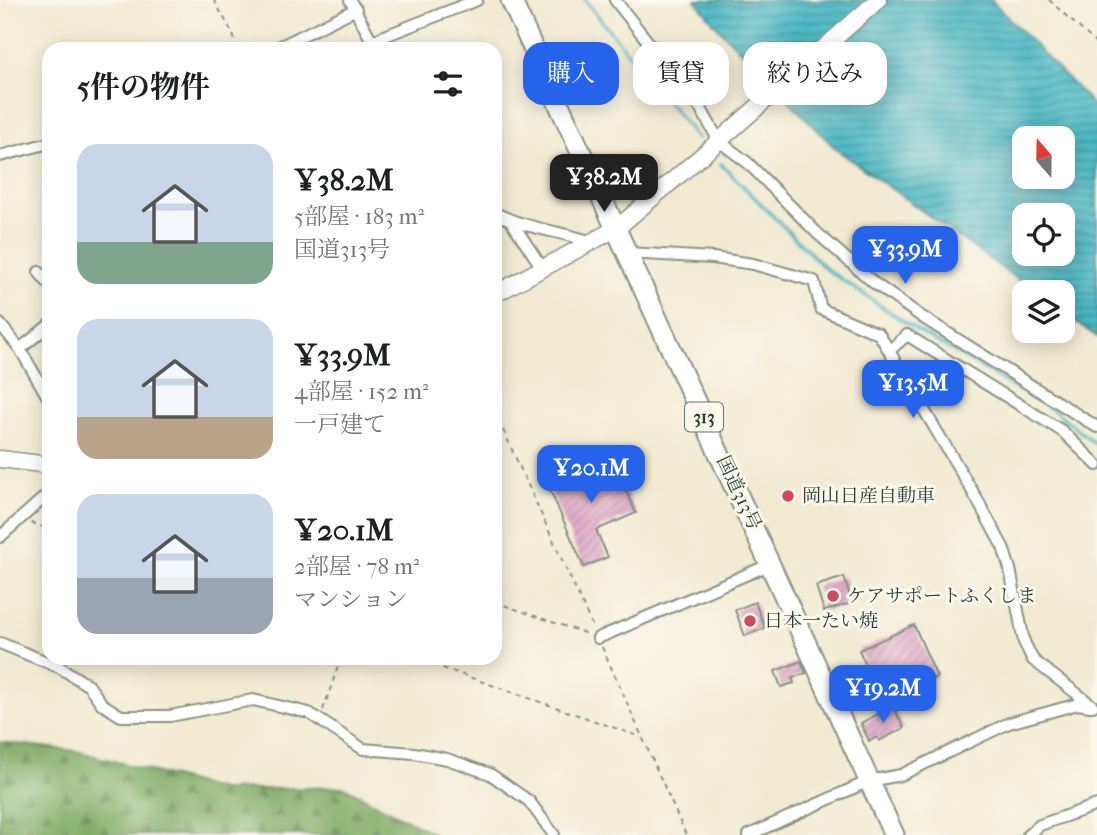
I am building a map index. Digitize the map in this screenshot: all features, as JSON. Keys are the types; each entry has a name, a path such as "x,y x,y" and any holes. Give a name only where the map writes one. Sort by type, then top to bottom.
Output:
{"highway":[{"name":"国道313号","path":"511,0 894,835"}],"main road":[{"path":"502,290 617,228 878,0"},
{"path":"0,459 42,464"}],"street":[{"path":"381,42 477,0"},
{"path":"615,0 701,109 719,141 748,163 817,233 874,283 922,317 1097,427"},
{"path":"287,42 353,5 372,42"},
{"path":"0,156 42,145"},
{"path":"502,216 545,232 569,234 593,243"},
{"path":"512,221 543,269"},
{"path":"628,253 713,258 752,264 814,281 821,309 880,334 1003,547 1024,642 1033,660 1095,706"},
{"path":"39,272 42,276"},
{"path":"0,324 20,349 42,387"},
{"path":"20,349 42,331"},
{"path":"890,350 907,335 1062,431 1097,465"},
{"path":"0,537 42,499"},
{"path":"598,638 771,564"},
{"path":"0,643 42,660"},
{"path":"54,665 89,686 102,704 121,716 170,716 253,700 309,713 363,749 414,753 490,774 529,801 554,835"},
{"path":"749,835 869,781 901,775 1009,723 1078,704 1095,706"},
{"path":"1028,835 1040,825 1097,805"}],"path":[{"path":"214,0 235,42"},
{"path":"1049,0 1097,44"},
{"path":"502,430 686,835"},
{"path":"20,519 42,527"},
{"path":"502,604 598,638"},
{"path":"319,719 338,665"},
{"path":"434,665 642,737"}],"green space":[{"path":"0,742 76,751 221,790 344,787 436,835 0,835"}],"water":[{"path":"695,0 991,0 1097,109 1097,337 1075,321 1075,280 1018,280 836,149 793,105 887,105 887,42 743,42 743,54"}],"building":[{"path":"609,454 636,513 596,530 608,557 584,567 546,481"},
{"path":"844,577 852,603 824,611 816,586"},
{"path":"755,602 765,628 745,636 735,610"},
{"path":"914,625 937,677 917,685 921,692 888,707 879,687 876,689 859,650"},
{"path":"801,661 806,673 792,678 794,683 781,687 775,671"},
{"path":"893,706 904,728 879,741 877,737 869,741 861,723"}],"waterway":[{"path":"585,0 697,138"},
{"path":"721,164 826,269 915,329 1055,411 1097,445"}],"place":[{"name":"岡山日産自動車","path":"788,496"},
{"name":"ケアサポートふくしま","path":"833,596"},
{"name":"日本一たい焼","path":"750,621"}]}
